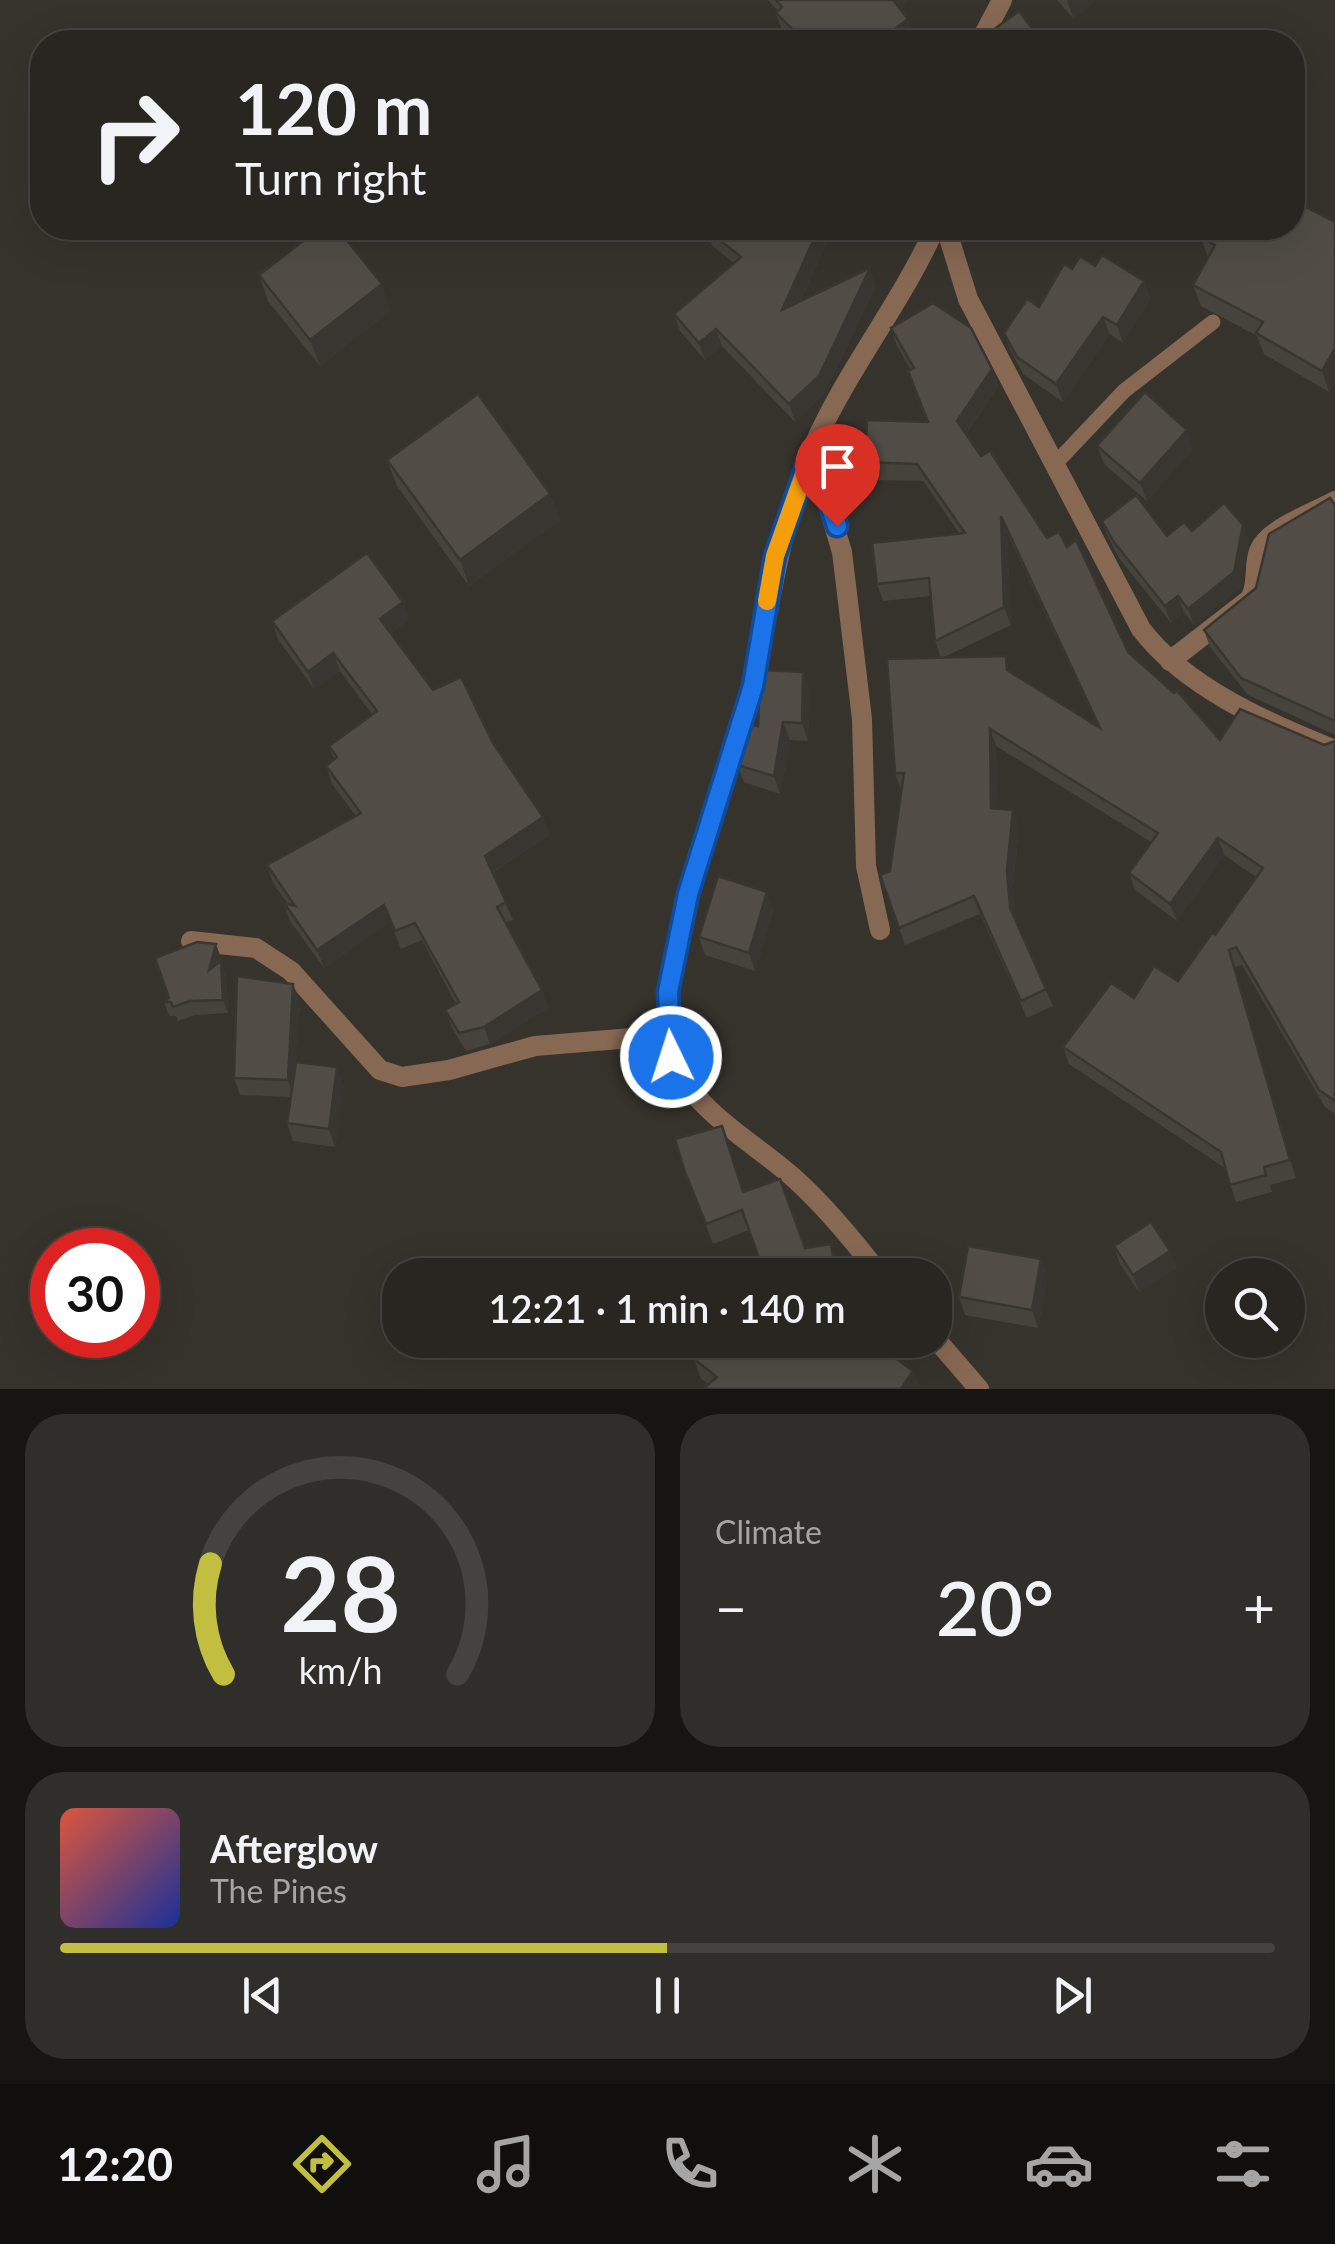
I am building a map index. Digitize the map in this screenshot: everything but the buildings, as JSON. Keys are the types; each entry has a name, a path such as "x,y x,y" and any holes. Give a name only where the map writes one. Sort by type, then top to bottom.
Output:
{"street":[{"path":"986,30 1002,0"},
{"path":"867,1258 796,1179 712,1112 671,1057 668,992 688,894 753,686 775,556 812,450 838,394 908,288 930,240"},
{"path":"950,240 968,299 1140,629 1170,661 1270,721 1335,750"},
{"path":"812,450 842,552 862,719 866,866 880,930"},
{"path":"1170,661 1250,599 1256,590 1259,550 1268,538 1335,501"},
{"path":"192,941 256,948 291,971 380,1070 402,1076 450,1070 535,1046 668,1035"},
{"path":"952,1358 979,1389"}],"lane":[{"path":"1056,464 1124,391 1213,322"}],"slow traffic":[{"path":"767,601 775,556 807,466"}],"route":[{"path":"671,1057 668,992 688,894 727,780 753,686 775,556 812,450 837,526"}]}
